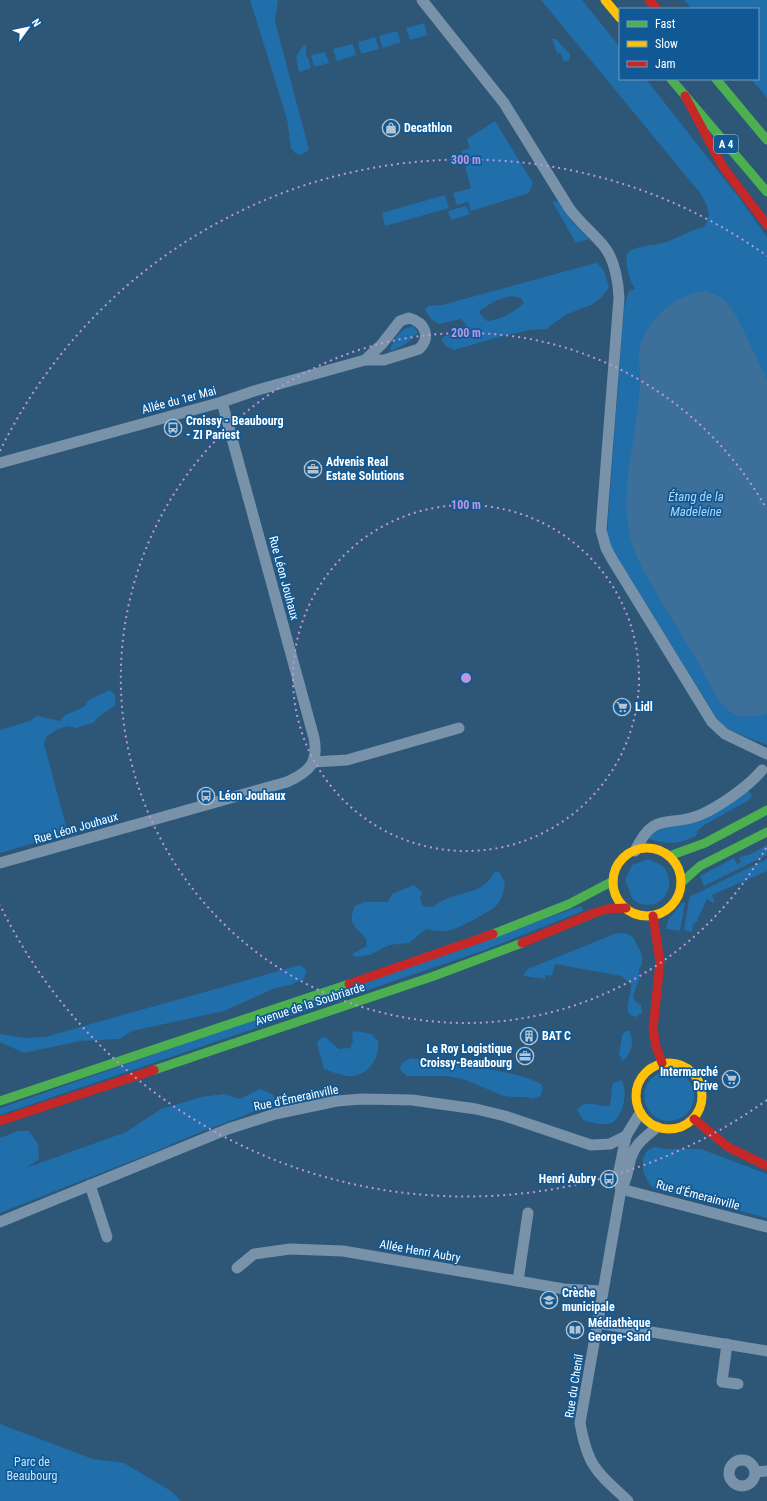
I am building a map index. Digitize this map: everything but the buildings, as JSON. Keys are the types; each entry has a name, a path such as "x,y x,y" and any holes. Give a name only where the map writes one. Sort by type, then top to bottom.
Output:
{"main road":[{"path":"605,0 619,17"},
{"path":"649,0 656,8"},
{"name":"A 4","path":"672,80 767,192"},
{"path":"717,80 767,140"},
{"path":"685,96 723,167 767,225"},
{"path":"752,122 767,131"},
{"path":"669,856 705,843 767,810"},
{"path":"681,883 700,866 767,832"},
{"path":"649,848 663,852 669,856 680,873 681,883 676,901 670,908 653,916 638,915 626,908 619,901 613,881 615,871 620,863 635,851 649,848"},
{"name":"Avenue de la Soubriarde","path":"0,1101 464,945 569,904 613,881"},
{"name":"Avenue de la Soubriarde","path":"0,1121 434,976 528,941 594,913 611,909 626,908"},
{"path":"653,916 660,962 653,1029 656,1046 662,1063"},
{"path":"662,1063 673,1063 684,1066 692,1072 699,1081 702,1091 702,1101 694,1119 677,1129 657,1127 648,1122 640,1113 636,1096 638,1085 643,1075 662,1063"},
{"path":"694,1119 717,1142 749,1159 767,1166"}],"street":[{"path":"422,0 504,103 569,208 577,219 603,245 610,258 617,279 619,298 601,530 603,539 612,559 712,722 725,734 767,754 761,762 764,773 706,812 691,818 672,820 656,824 643,835 635,851"},
{"name":"Allée du 1er Mai","path":"0,463 222,402 254,391 365,360 384,360 420,348 425,339 424,328 420,322 416,320 409,318 400,321 382,344 365,360"},
{"name":"Rue Léon Jouhaux","path":"0,863 287,782 304,774 313,762 316,751 314,738 222,402"},
{"path":"313,762 347,760 459,728"},
{"name":"Rue d'Émerainville","path":"0,1222 253,1120 305,1107 362,1099 412,1100 476,1109 505,1116 591,1145 610,1144 626,1136"},
{"name":"Rue du Chenil","path":"628,1501 598,1474 586,1453 580,1423 621,1189 618,1176 626,1136 640,1113"},
{"name":"Rue du Chenil","path":"621,1189 628,1179 632,1156 638,1143 657,1127"},
{"path":"610,1144 622,1156"},
{"path":"90,1185 107,1237"},
{"name":"Rue d'Émerainville","path":"621,1189 767,1227"},
{"path":"518,1281 528,1213"},
{"name":"Allée Henri Aubry","path":"237,1268 254,1254 290,1249 343,1251 564,1289 602,1291"},
{"path":"597,1323 767,1351"},
{"path":"728,1344 722,1382 738,1384"}],"green space":[{"path":"250,0 278,0 275,21 309,150 301,155 295,153 291,148 287,119"},
{"name":"Étang de la Madeleine","path":"541,0 582,0 619,46 619,80 647,80 740,199 767,237 767,745 731,731 719,722 610,545 607,533 624,307 629,291 635,289 628,271 627,253 640,247 663,243 704,227 707,223 709,214 700,193"},
{"path":"684,0 767,0 767,98 752,80 759,80 759,8 691,8"},
{"path":"424,23 427,35 410,40 406,28"},
{"path":"397,31 401,42 383,48 379,36"},
{"path":"375,37 379,49 361,54 358,42"},
{"path":"552,39 556,39 570,54 570,59 564,62 561,53 557,53"},
{"path":"306,44 306,57 308,57 311,68 299,72 296,58 299,51"},
{"path":"353,44 356,55 337,61 333,49"},
{"path":"325,52 329,63 314,67 311,55"},
{"path":"495,121 533,183 529,193 471,211 468,202 457,205 453,193 471,188 461,151 470,148 467,139"},
{"path":"445,195 449,208 385,226 382,213"},
{"path":"552,201 558,202 572,222 589,239 576,243"},
{"path":"466,206 470,214 451,220 448,211"},
{"path":"596,263 603,270 609,287 602,297 593,304 565,315 546,329 530,330 506,335 454,350 446,346 441,339 445,336 462,332 466,324 461,319 439,324 431,319 425,310 428,306 442,305","holes":["511,296 521,298 524,303 502,317 487,321 480,314 480,310 497,300"]},
{"path":"413,326 418,333 406,344 392,351 390,349 399,334 405,329"},
{"path":"109,690 113,692 115,696 115,705 95,720 95,722 76,728 69,726 58,729 47,736 44,744 68,833 0,853 0,730 30,721 37,716 60,721 65,715 84,707 89,700"},
{"path":"747,789 752,795 749,800 704,825 698,830 696,836 684,841 672,843 648,839 657,829 685,822"},
{"path":"767,845 767,855 704,886 700,876 734,858 737,864 741,862 739,857 749,855"},
{"path":"648,859 663,866 668,874 669,883 668,891 664,898 658,903 650,905 642,904 633,900 625,880 632,865"},
{"path":"767,859 767,871 712,895 715,902 713,903 707,899 696,923 693,924 692,932 684,930 689,899 691,896"},
{"path":"494,872 499,872 505,882 500,900 494,908 451,930 442,931 426,929 409,943 389,945 370,955 354,957 352,954 367,946 366,939 352,921 355,906 364,902 388,902 392,894 414,885 422,892 420,899 423,906 433,907 441,901 475,890 482,886 489,880"},
{"path":"683,902 685,903 680,931 666,929 668,920"},
{"path":"581,906 583,911 485,950 0,1115 0,1108"},
{"path":"626,933 633,937 642,955 642,964 639,969 639,980 633,995 635,1001 641,1005 642,1013 636,1017 630,1015 628,1011 631,984 621,976 555,964 552,976 545,975 545,979 523,976 528,969 614,934"},
{"path":"300,965 306,970 304,979 290,985 275,988 224,1011 132,1031 120,1039 80,1041 24,1053 0,1042 0,1034 26,1038 45,1037"},
{"path":"356,1031 371,1034 378,1041 376,1058 370,1068 354,1076 343,1075 324,1069 317,1044 319,1039 325,1037 339,1049 350,1048 353,1041 352,1033"},
{"path":"626,1031 629,1031 631,1035 632,1047 629,1054 623,1061 619,1055 622,1035"},
{"path":"411,1058 518,1075 542,1085 543,1090 540,1096 533,1099 526,1097 513,1097 504,1096 463,1079 447,1076 407,1076 401,1071 400,1067 402,1063"},
{"path":"664,1071 674,1071 687,1078 694,1091 694,1101 687,1114 674,1121 664,1121 655,1117 648,1110 644,1101 644,1091 648,1082 655,1075"},
{"path":"621,1080 625,1097 619,1116 611,1123 604,1124 583,1120 577,1110 580,1106 584,1104 592,1104 609,1106 613,1083"},
{"path":"260,1089 274,1095 274,1102 164,1148 0,1213 0,1138 18,1131 29,1131 38,1144 39,1159 26,1168 126,1132 161,1109 201,1097 224,1094 240,1099"},
{"path":"654,1147 666,1149 701,1149 767,1174 767,1218 697,1199 656,1190 650,1185 643,1171 643,1158 647,1151"},
{"name":"Parc de Beaubourg","path":"0,1424 93,1459 124,1463 171,1491 181,1501 0,1501"}],"water":[{"name":"Étang de la Madeleine","path":"707,291 724,299 736,315 767,379 767,713 752,717 736,715 731,712 724,706 716,695 639,562 632,545 627,516 626,496 630,456 639,397 639,352 641,342 649,327 662,311 687,295"}],"traffic: fast":[{"path":"672,80 767,192"},
{"path":"717,80 767,140"},
{"path":"669,856 705,843 767,810"},
{"path":"681,883 700,866 767,832"},
{"path":"493,934 569,904 613,881"},
{"path":"154,1070 434,976 522,943"},
{"path":"0,1101 349,984"}],"traffic: slow":[{"path":"605,0 619,17"},
{"path":"647,848 660,851 671,858 678,869 681,882 678,895 671,906 660,913 647,916 634,913 623,906 616,895 613,882 616,869 623,858 634,851 647,848"},
{"path":"669,1063 682,1065 697,1078 700,1083 702,1096 700,1109 687,1124 682,1127 669,1129 656,1127 641,1114 638,1109 636,1096 638,1083 651,1068 656,1065 669,1063"}],"traffic: jam":[{"path":"649,0 656,8"},
{"path":"685,96 723,167 767,225"},
{"path":"522,943 594,913 607,909 626,908"},
{"path":"653,916 660,962 653,1029 656,1046 662,1063"},
{"path":"349,984 493,934"},
{"path":"0,1121 154,1070"},
{"path":"694,1119 728,1147 767,1166"}],"place":[{"name":"Decathlon","path":"391,128"},
{"name":"Croissy - Beaubourg - ZI Pariest","path":"173,428"},
{"name":"Advenis Real Estate Solutions","path":"313,469"},
{"name":"Lidl","path":"622,707"},
{"name":"Léon Jouhaux","path":"206,796"},
{"name":"BAT C","path":"529,1036"},
{"name":"Le Roy Logistique Croissy-Beaubourg","path":"525,1056"},
{"name":"Intermarché Drive","path":"731,1079"},
{"name":"Henri Aubry","path":"609,1179"},
{"name":"Crèche municipale","path":"549,1300"},
{"name":"Médiathèque George-Sand","path":"575,1330"}]}
